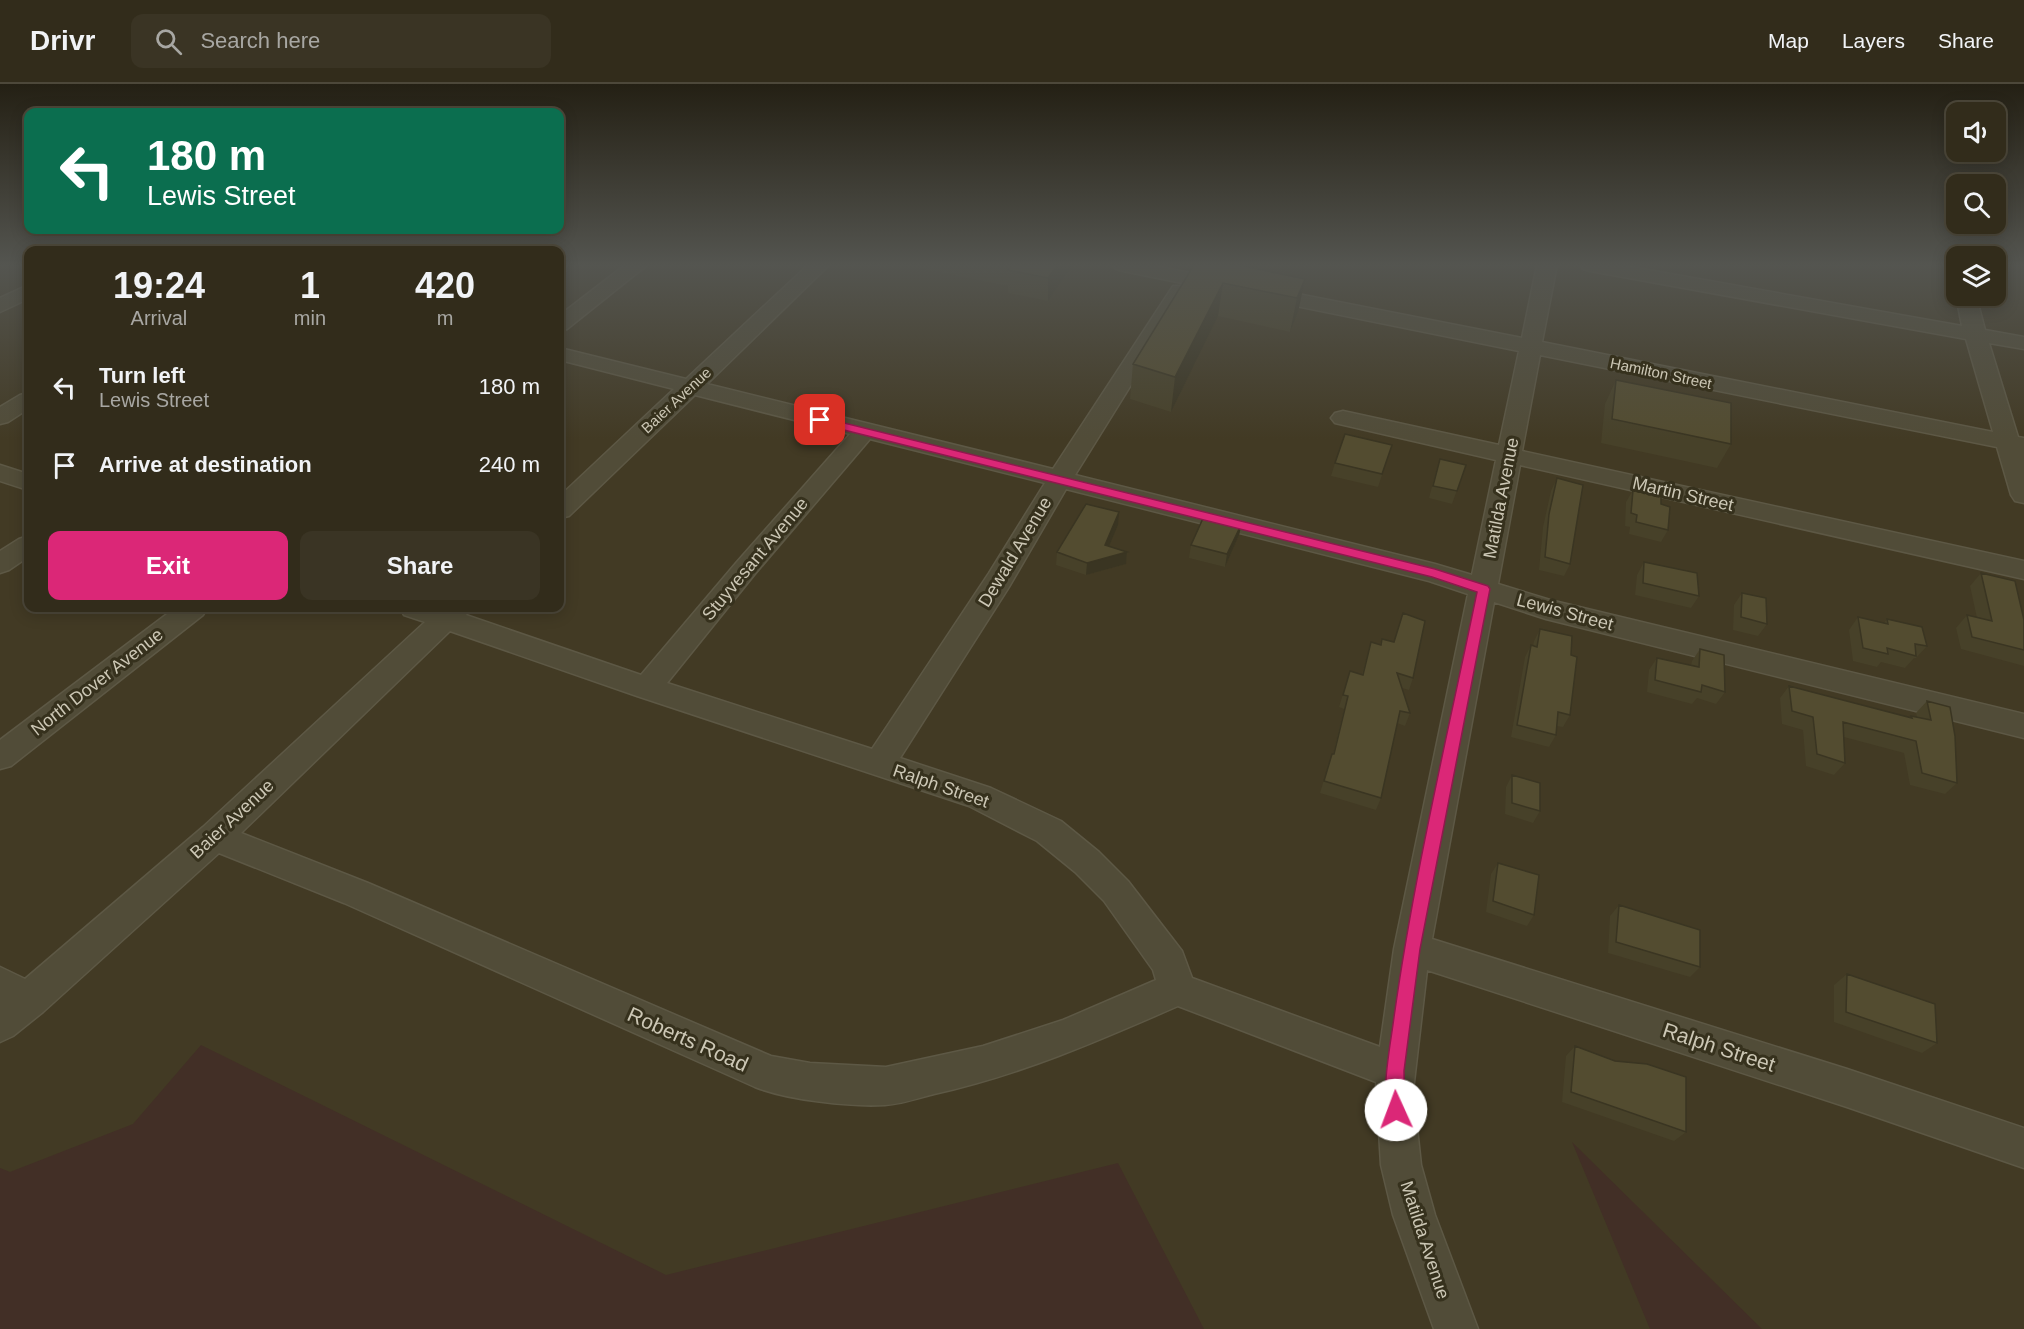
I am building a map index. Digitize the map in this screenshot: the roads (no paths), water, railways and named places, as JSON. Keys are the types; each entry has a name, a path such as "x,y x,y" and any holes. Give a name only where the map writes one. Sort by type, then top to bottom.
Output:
{"street":[{"name":"Baier Avenue","path":"564,506 758,323"},
{"name":"Dewald Avenue","path":"879,765 999,580 1096,419 1159,323"},
{"name":"Hamilton Street","path":"1415,323 2016,443"},
{"name":"Matilda Avenue","path":"1456,1329 1414,1215 1401,1165 1394,1091 1412,949 1536,323"},
{"path":"1914,323 2024,343"},
{"path":"1972,323 2016,443 2024,495"},
{"name":"Lewis Street","path":"564,355 864,432 1435,573 1546,609 2024,726"},
{"path":"0,417 24,402"},
{"name":"Martin Street","path":"1343,418 2024,570"},
{"name":"Stuyvesant Avenue","path":"647,688 745,569 864,432"},
{"path":"0,473 24,481"},
{"path":"0,564 24,548"},
{"name":"North Dover Avenue","path":"0,757 188,612"},
{"name":"Baier Avenue","path":"0,1024 15,992 214,837 452,613"},
{"name":"Ralph Street","path":"452,613 647,688 980,797 1049,831 1087,862 1116,891 1168,963 1177,989"},
{"name":"Roberts Road","path":"214,837 356,893 769,1074 810,1082 886,1086 983,1065 1067,1036 1177,989"},
{"name":"Ralph Street","path":"1412,949 1847,1088 2024,1148"},
{"path":"1177,989 1396,1071"}]}
